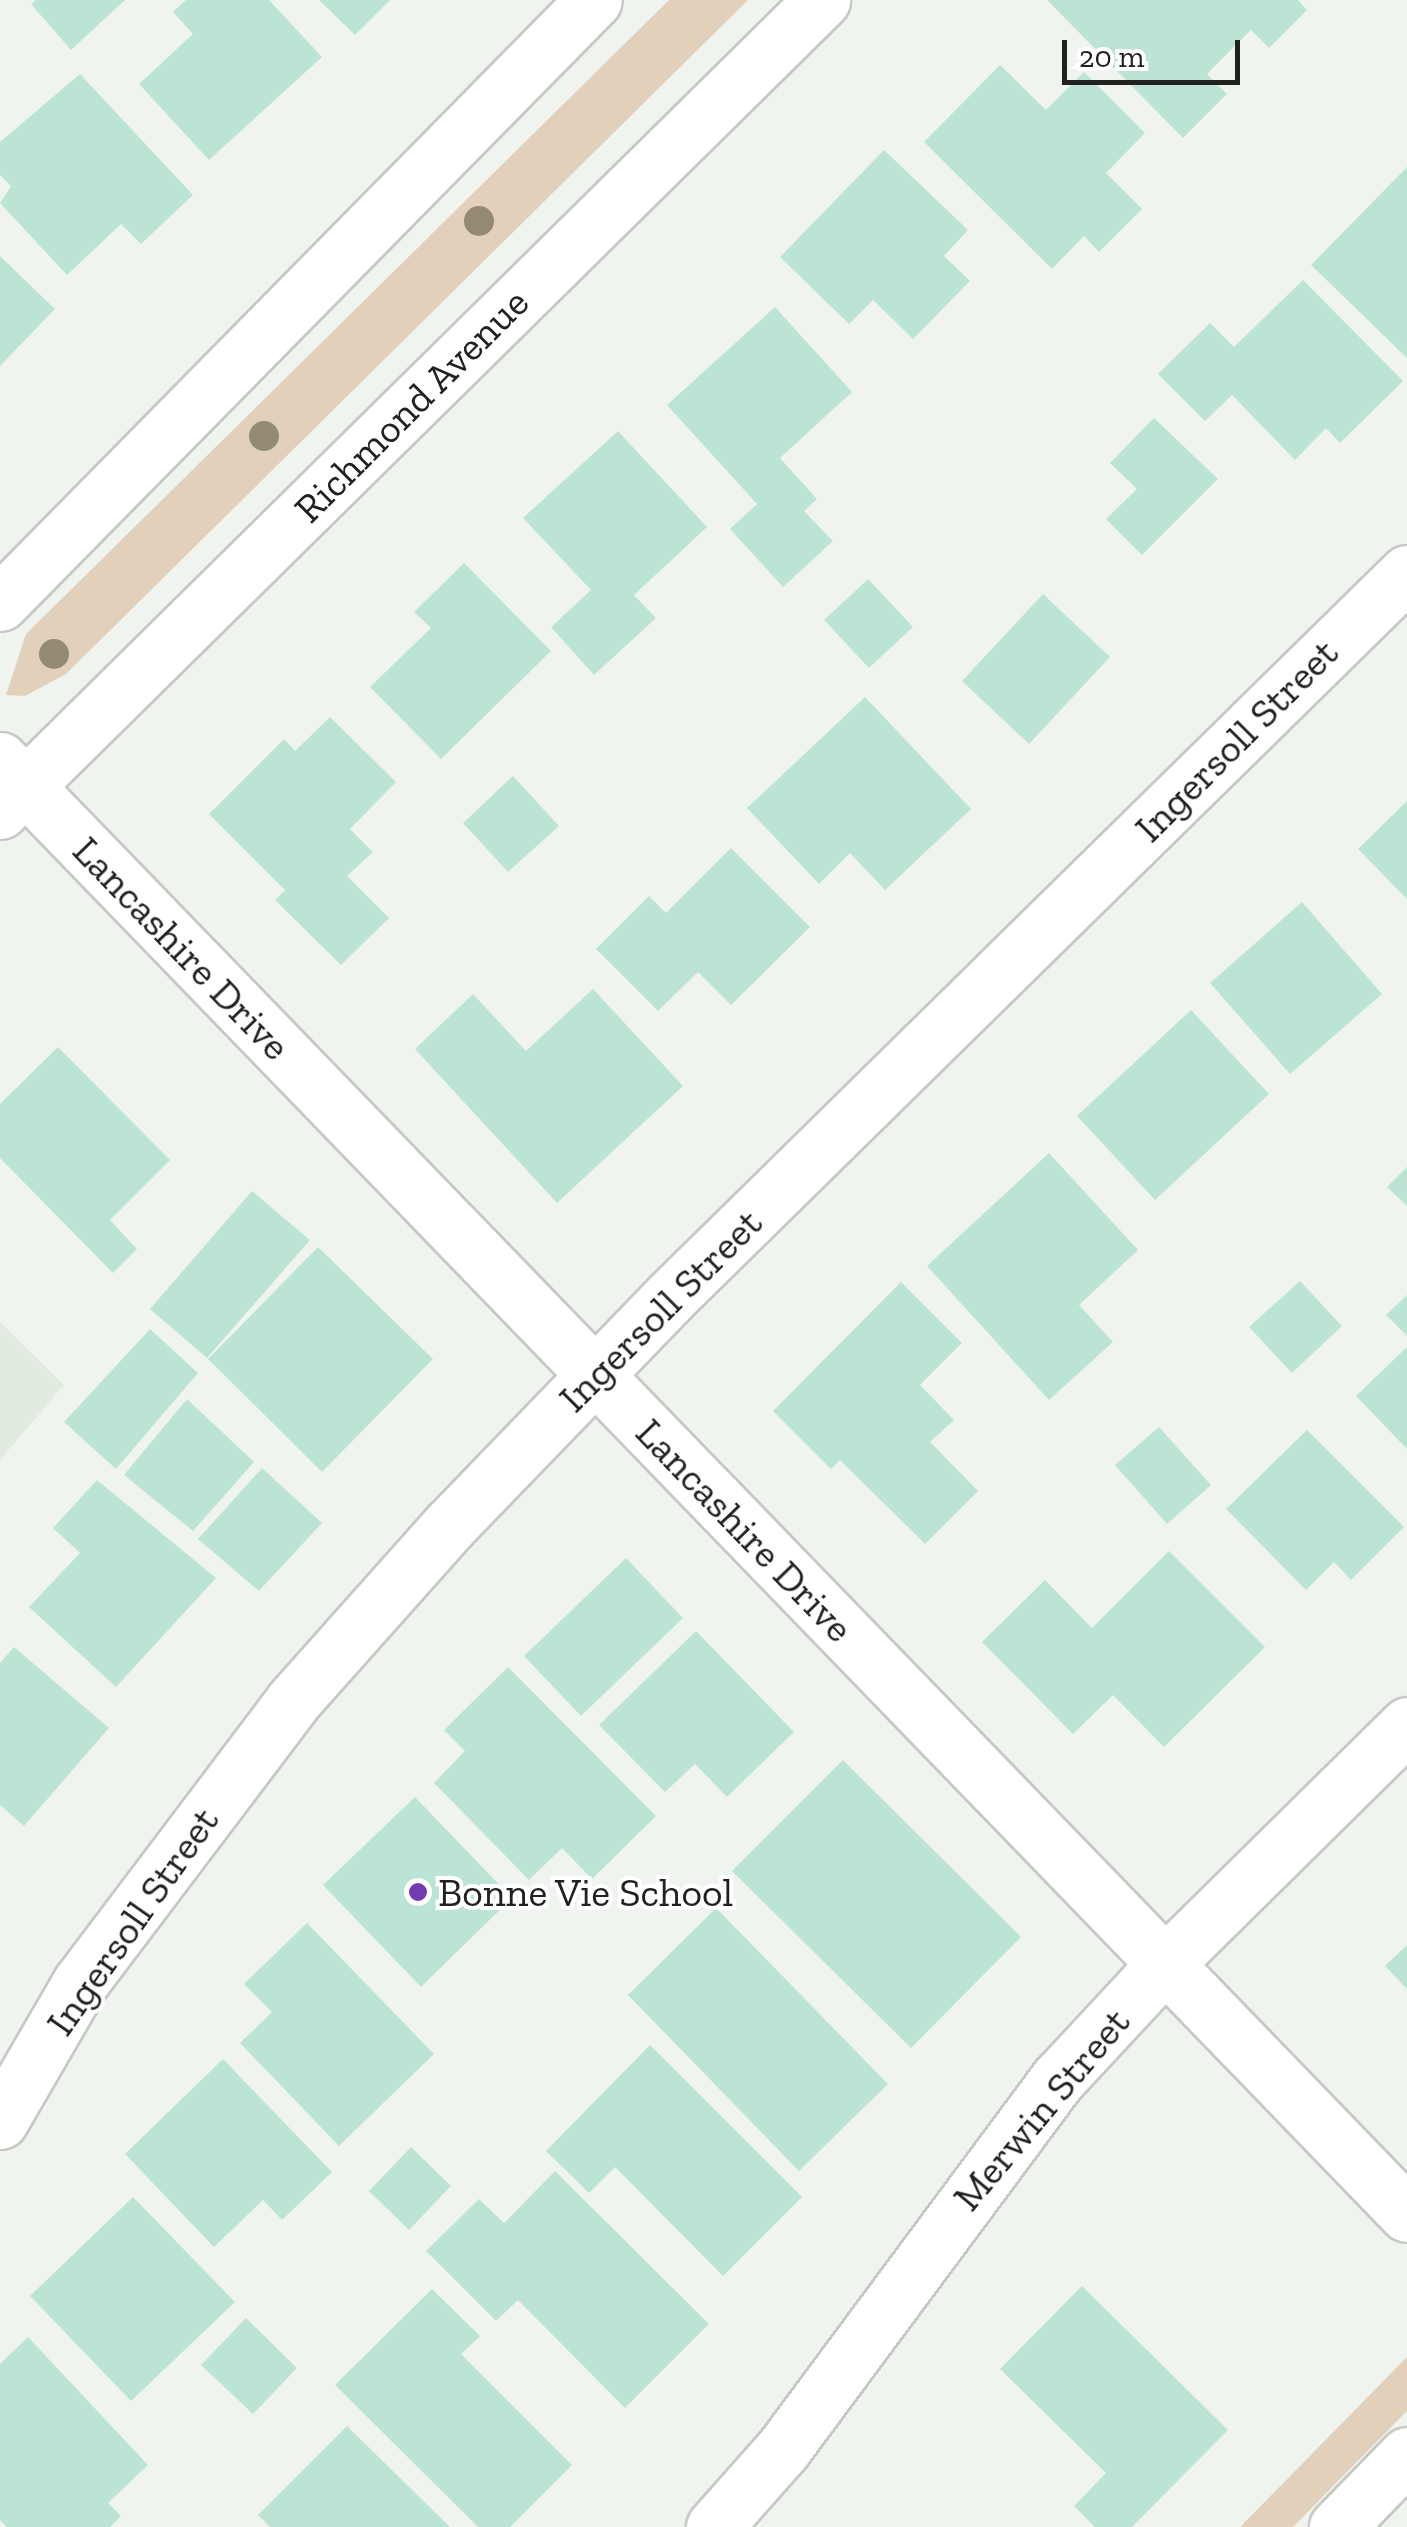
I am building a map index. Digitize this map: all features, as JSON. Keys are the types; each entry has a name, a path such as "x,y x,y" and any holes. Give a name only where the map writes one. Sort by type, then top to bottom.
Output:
{"street":[{"path":"0,603 594,0"},
{"name":"Richmond Avenue","path":"8,786 822,0"},
{"name":"Ingersoll Street","path":"0,2120 80,1983 293,1701 594,1374 1407,573"},
{"name":"Lancashire Drive","path":"8,786 594,1374 1407,2214"},
{"name":"Merwin Street","path":"714,2527 784,2449 1059,2078 1164,1964 1407,1725"},
{"path":"1337,2527 1407,2456"}],"shaded area":[{"path":"669,0 748,0 66,674 25,696 6,695 26,634"},
{"path":"0,1322 64,1385 0,1460"},
{"path":"1407,2357 1407,2411 1293,2527 1240,2527"}],"building":[{"path":"36,0 125,0 71,50 31,4"},
{"path":"186,0 269,0 322,57 209,160 139,84 193,34 173,12"},
{"path":"319,0 390,0 355,35"},
{"path":"1047,0 1298,0 1307,10 1269,48 1251,30 1207,74 1227,94 1183,138"},
{"path":"1000,65 1046,110 1084,72 1145,133 1106,173 1142,209 1099,252 1084,236 1052,269 924,142"},
{"path":"80,74 193,195 141,244 121,224 67,275 0,203 11,186 0,175 0,142"},
{"path":"884,150 968,230 944,256 970,281 913,339 873,300 849,324 780,257"},
{"path":"1407,167 1407,358 1311,265"},
{"path":"0,256 55,309 0,366"},
{"path":"1303,280 1403,381 1340,443 1326,428 1295,460 1232,395 1205,421 1158,374 1210,323 1234,347"},
{"path":"775,307 852,392 780,458 817,499 804,511 833,541 783,587 730,529 757,504 667,405"},
{"path":"1154,418 1218,479 1142,555 1106,519 1137,489 1110,463"},
{"path":"618,431 707,527 634,595 656,618 594,675 551,627 591,590 523,518"},
{"path":"464,563 551,651 441,759 370,687 431,628 414,612"},
{"path":"868,579 913,627 869,668 824,620"},
{"path":"1043,594 1110,657 1029,744 962,681"},
{"path":"865,697 971,809 885,890 850,853 819,884 747,808"},
{"path":"330,717 396,782 350,829 373,852 347,876 389,918 341,965 275,900 285,890 209,814 284,739 295,751"},
{"path":"513,776 559,826 508,872 463,823"},
{"path":"1407,801 1407,899 1358,849"},
{"path":"731,848 810,927 731,1005 698,972 658,1011 596,949 649,896 666,913"},
{"path":"1302,902 1382,994 1290,1074 1210,983"},
{"path":"593,989 683,1086 557,1203 415,1049 473,994 526,1051"},
{"path":"1191,1010 1269,1094 1155,1200 1077,1116"},
{"path":"58,1047 170,1160 110,1220 137,1249 113,1273 0,1158 0,1104"},
{"path":"1049,1153 1138,1250 1079,1305 1113,1342 1049,1400 927,1266"},
{"path":"1407,1167 1407,1206 1387,1187"},
{"path":"252,1191 310,1240 207,1358 150,1309"},
{"path":"318,1247 433,1359 322,1472 208,1359"},
{"path":"1300,1281 1342,1326 1292,1373 1249,1327"},
{"path":"901,1282 962,1343 920,1385 954,1420 930,1442 978,1491 925,1544 840,1460 831,1469 773,1411"},
{"path":"1407,1295 1407,1336 1386,1315"},
{"path":"150,1329 198,1373 116,1469 64,1422"},
{"path":"1407,1347 1407,1449 1356,1396"},
{"path":"187,1399 254,1462 193,1531 124,1475"},
{"path":"1159,1427 1211,1485 1167,1524 1115,1465"},
{"path":"1307,1430 1404,1527 1351,1580 1334,1562 1306,1590 1226,1509"},
{"path":"262,1468 322,1523 259,1591 198,1539"},
{"path":"97,1480 216,1578 116,1687 29,1607 80,1553 53,1528"},
{"path":"1169,1551 1265,1647 1164,1747 1113,1695 1073,1734 982,1642 1045,1580 1092,1628"},
{"path":"626,1558 683,1618 581,1716 524,1656"},
{"path":"696,1631 794,1732 727,1797 695,1764 665,1792 599,1725"},
{"path":"14,1647 109,1728 24,1826 0,1805 0,1663"},
{"path":"508,1667 656,1816 592,1879 562,1848 529,1880 434,1783 465,1751 444,1730"},
{"path":"843,1760 1021,1937 911,2048 732,1871"},
{"name":"Bonne Vie School","path":"415,1797 512,1898 421,1987 323,1885"},
{"path":"716,1908 888,2084 799,2171 628,1995"},
{"path":"307,1923 434,2054 339,2146 240,2043 272,2012 244,1984"},
{"path":"1407,1945 1407,1989 1385,1966"},
{"path":"650,2045 802,2197 723,2276 615,2167 589,2193 546,2151"},
{"path":"223,2059 332,2172 282,2220 263,2200 214,2247 125,2154"},
{"path":"411,2147 451,2186 409,2230 369,2191"},
{"path":"555,2171 709,2324 625,2408 518,2300 496,2321 426,2251 479,2199 504,2223"},
{"path":"133,2197 235,2302 131,2401 30,2296"},
{"path":"1082,2286 1228,2430 1132,2527 1095,2527 1074,2506 1106,2473 1000,2369"},
{"path":"432,2289 480,2336 461,2354 572,2465 510,2527 478,2527 335,2385"},
{"path":"246,2318 297,2368 253,2414 201,2365"},
{"path":"28,2337 148,2465 108,2503 121,2516 110,2527 7,2527 0,2520 0,2364"},
{"path":"347,2426 450,2527 270,2527 258,2515"}],"place":[{"name":"Bonne Vie School","path":"418,1892"}]}
